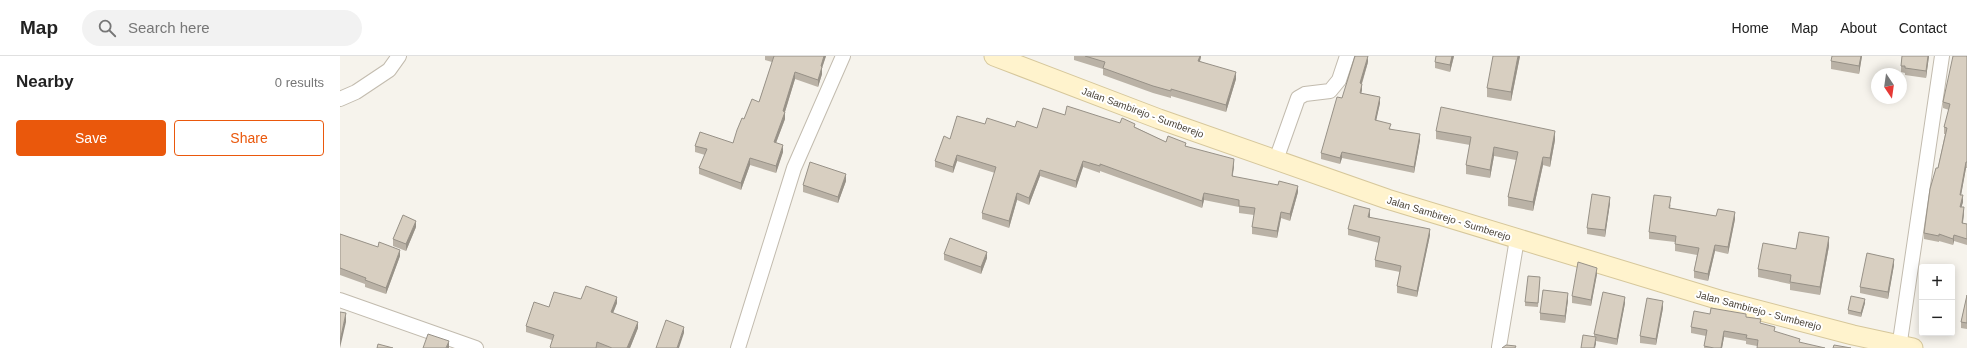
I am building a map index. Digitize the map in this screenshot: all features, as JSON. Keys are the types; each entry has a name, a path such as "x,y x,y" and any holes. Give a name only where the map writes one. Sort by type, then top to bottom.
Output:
{"main road":[{"name":"Jalan Sambirejo - Sumberejo","path":"994,56 1159,119 1387,199 1724,301 1904,347"}],"street":[{"path":"340,99 356,92 389,70 399,56"},
{"path":"738,348 794,168 842,56"},
{"path":"1276,160 1298,98 1302,94 1330,91 1339,80 1347,56"},
{"path":"1904,347 1942,56"},
{"path":"1499,347 1517,239"},
{"path":"340,300 476,348"}],"building":[{"path":"774,56 824,56 818,80 795,72 783,111 785,112 774,142 783,145 776,166 750,158 741,183 699,168 707,149 695,146 700,132 733,143 742,118 744,119 752,99 759,102"},
{"path":"1085,56 1200,56 1198,61 1236,72 1226,105 1171,89 1171,91 1153,86 1103,68 1105,62"},
{"path":"1355,56 1368,56 1360,83 1362,84 1360,93 1380,97 1375,120 1391,124 1389,129 1420,134 1414,167 1342,152 1340,158 1321,153 1337,97 1342,98"},
{"path":"1436,56 1452,56 1450,65 1435,62"},
{"path":"1493,56 1518,56 1511,92 1487,88"},
{"path":"1832,56 1861,56 1859,66 1831,61"},
{"path":"1902,56 1928,56 1926,71 1901,66"},
{"path":"1953,56 1967,56 1967,162 1960,195 1963,195 1960,207 1964,207 1962,223 1967,224 1967,239 1954,235 1953,239 1939,234 1939,236 1924,233 1930,189 1936,168 1938,168 1947,128 1944,127 1950,104 1943,102"},
{"path":"1067,106 1120,123 1122,118 1135,124 1134,127 1166,142 1168,136 1186,143 1185,146 1234,159 1232,176 1278,185 1279,181 1298,186 1290,214 1281,212 1277,231 1252,227 1255,208 1239,206 1239,200 1204,193 1202,201 1100,164 1100,166 1083,161 1076,181 1040,170 1029,198 1017,193 1009,221 982,213 996,167 957,155 953,167 935,161 944,136 950,139 957,116 985,124 987,118 1015,127 1017,121 1037,128 1043,108 1065,115"},
{"path":"1441,107 1555,131 1550,158 1543,157 1533,202 1508,197 1518,152 1494,147 1490,170 1466,165 1471,137 1436,131"},
{"path":"810,162 846,174 838,197 803,185"},
{"path":"1592,194 1610,197 1605,230 1587,228"},
{"path":"1654,195 1671,197 1669,208 1716,216 1718,209 1735,212 1728,247 1715,245 1708,274 1694,271 1699,248 1675,244 1676,236 1649,232"},
{"path":"1354,205 1370,209 1368,217 1430,229 1417,291 1397,286 1401,266 1375,260 1380,237 1348,229"},
{"path":"403,215 416,221 406,244 393,239"},
{"path":"1799,232 1829,237 1820,287 1790,282 1791,275 1758,269 1763,243 1796,249"},
{"path":"340,234 378,247 379,242 400,250 386,288 340,268"},
{"path":"950,238 987,252 981,267 944,254"},
{"path":"1867,253 1894,259 1888,292 1860,287"},
{"path":"1578,262 1597,268 1591,300 1572,296"},
{"path":"1528,276 1540,277 1538,303 1525,302"},
{"path":"586,286 617,297 611,312 638,322 627,348 612,348 597,342 596,348 551,348 554,335 526,326 534,302 549,307 554,292 581,299"},
{"path":"1543,290 1568,293 1565,316 1540,313"},
{"path":"1603,292 1625,297 1617,339 1594,334"},
{"path":"1967,295 1967,323 1961,322"},
{"path":"1851,296 1865,299 1861,313 1848,310"},
{"path":"1647,298 1663,301 1656,339 1640,336"},
{"path":"1711,308 1746,314 1746,317 1761,319 1760,323 1775,327 1774,331 1800,339 1799,342 1825,348 1757,348 1758,340 1746,338 1747,335 1724,331 1721,348 1704,346 1707,330 1691,327 1694,311 1710,314"},
{"path":"340,312 346,313 340,341"},
{"path":"666,320 684,327 677,348 656,348"},
{"path":"428,334 449,341 446,348 423,348"},
{"path":"1583,335 1596,337 1594,348 1581,348"},
{"path":"378,344 393,348 377,348"},
{"path":"1506,345 1516,346 1515,348 1502,348"},
{"path":"1834,345 1851,348 1833,348"}]}
